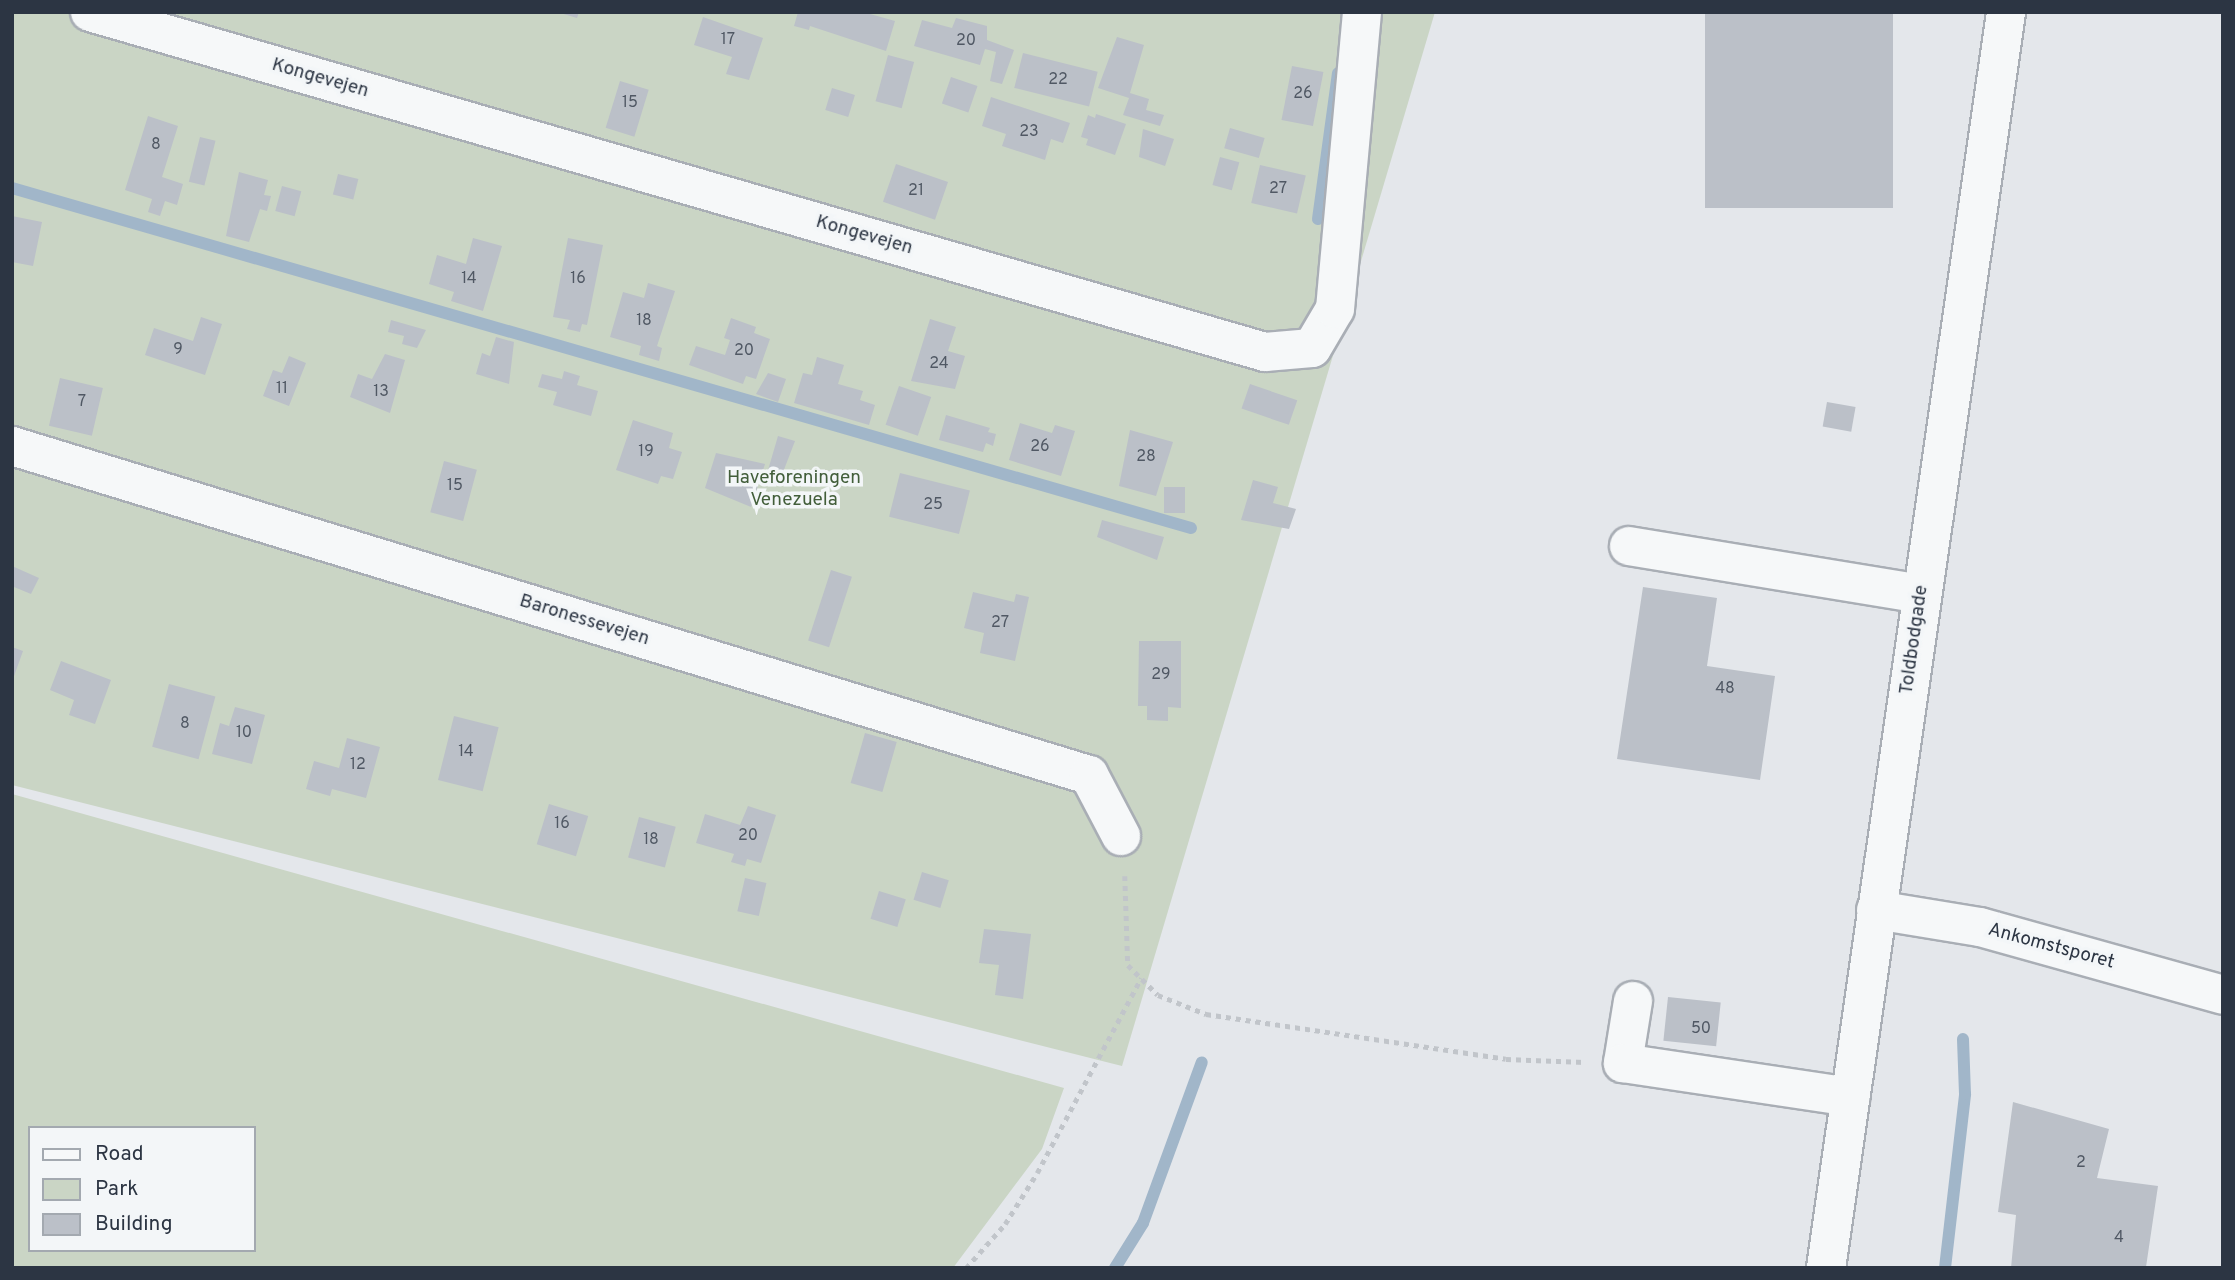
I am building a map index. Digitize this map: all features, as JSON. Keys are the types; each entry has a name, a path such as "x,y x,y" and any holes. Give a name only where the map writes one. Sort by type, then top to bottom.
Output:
{"street":[{"name":"Kongevejen","path":"90,12 1265,352 1312,348 1335,309 1362,12"},
{"name":"Toldbodgade","path":"1825,1268 2006,12"},
{"name":"Baronessevejen","path":"12,446 1089,775 1121,836"},
{"path":"1629,546 1921,594"},
{"name":"Ankomstsporet","path":"1876,910 1980,928 2223,995"},
{"path":"1633,1001 1623,1063 1850,1097"}],"path":[{"path":"1121,836 1128,965 1157,995 1206,1013 1506,1059 1623,1063"},
{"path":"966,1268 1005,1224 1037,1173 1142,978"}],"green space":[{"name":"Haveforeningen Venezuela","path":"12,12 1435,12 1122,1066 12,785"},
{"path":"12,794 1064,1088 1042,1149 953,1268 12,1268"}],"building":[{"path":"557,12 579,12 577,18"},
{"path":"798,12 863,12 895,21 886,51 810,26 809,30 794,26"},
{"path":"1705,12 1893,12 1893,208 1705,208"},
{"path":"703,17 763,38 749,80 726,74 732,57 694,45"},
{"path":"956,18 987,26 987,40 1014,50 1002,84 990,81 996,52 985,49 980,65 914,46 922,20 952,28"},
{"path":"1117,37 1144,45 1130,93 1149,99 1146,110 1164,115 1160,126 1123,115 1129,98 1098,88"},
{"path":"1023,53 1098,72 1089,107 1014,88"},
{"path":"888,55 914,62 902,108 876,101"},
{"path":"1292,66 1323,72 1313,126 1282,120"},
{"path":"951,77 977,86 968,113 942,103"},
{"path":"620,81 649,90 634,137 606,128"},
{"path":"832,88 855,95 848,117 825,110"},
{"path":"991,97 1070,123 1063,143 1051,139 1045,160 1002,146 1006,134 982,126"},
{"path":"1096,114 1126,124 1115,155 1086,145 1088,139 1081,137 1088,115 1095,118"},
{"path":"148,116 178,126 162,177 183,184 177,205 165,201 160,216 148,212 152,199 125,190"},
{"path":"1230,128 1265,138 1259,158 1224,148"},
{"path":"1143,129 1174,139 1165,166 1139,157"},
{"path":"200,137 216,141 204,186 189,182"},
{"path":"1220,157 1239,162 1232,190 1212,185"},
{"path":"896,164 948,182 935,220 883,202"},
{"path":"1260,165 1306,176 1297,214 1251,203"},
{"path":"239,172 268,180 264,195 271,196 267,211 260,209 249,242 226,236"},
{"path":"338,174 358,179 353,199 333,194"},
{"path":"282,186 301,191 295,216 275,211"},
{"path":"12,216 42,222 33,266 12,262"},
{"path":"473,238 502,246 483,311 451,301 454,292 429,284 437,255 466,264"},
{"path":"568,238 603,245 587,325 582,324 580,332 567,329 570,320 553,317"},
{"path":"648,283 675,291 657,346 662,348 659,361 639,355 641,346 610,337 623,292 644,298"},
{"path":"201,317 222,324 205,375 145,355 154,328 193,341"},
{"path":"731,318 756,327 754,333 770,339 756,379 746,376 743,384 689,365 696,346 725,355 730,340 724,338"},
{"path":"930,319 956,327 948,351 965,356 955,389 911,381"},
{"path":"391,320 426,330 417,348 402,344 404,336 388,332"},
{"path":"496,337 514,342 509,384 476,374 482,353 490,356"},
{"path":"385,354 405,360 390,413 350,397 358,374 372,379"},
{"path":"289,356 306,363 289,406 263,396 273,370 282,373"},
{"path":"817,357 844,365 838,384 863,391 860,400 875,405 869,425 794,403 803,373 812,375"},
{"path":"564,371 580,376 577,385 598,391 591,416 553,405 557,392 538,387 542,374 562,379"},
{"path":"768,373 786,379 778,402 756,394"},
{"path":"60,378 103,388 92,436 49,426"},
{"path":"1250,384 1297,400 1289,425 1242,409"},
{"path":"899,386 931,397 918,436 886,425"},
{"path":"1827,402 1856,407 1851,432 1823,427"},
{"path":"946,415 990,428 988,432 996,434 993,446 986,443 983,452 939,440"},
{"path":"633,420 673,433 669,448 682,452 673,479 661,476 658,484 616,470"},
{"path":"1020,423 1052,433 1055,425 1075,431 1061,476 1009,460"},
{"path":"1130,430 1173,442 1156,496 1119,486"},
{"path":"778,436 795,441 780,480 766,477"},
{"path":"716,453 765,464 751,507 705,488"},
{"path":"444,461 477,470 463,521 430,512"},
{"path":"900,473 970,490 959,534 889,517"},
{"path":"1253,480 1278,487 1273,503 1296,509 1289,529 1241,520"},
{"path":"1164,487 1185,487 1185,513 1164,513"},
{"path":"1102,520 1164,537 1157,560 1097,537"},
{"path":"12,566 39,578 31,594 14,587 12,591"},
{"path":"831,570 852,577 829,647 808,640"},
{"path":"1643,587 1717,598 1707,666 1775,676 1760,780 1617,759"},
{"path":"973,592 1014,602 1016,594 1029,597 1015,661 980,653 984,633 964,628"},
{"path":"1139,641 1181,641 1181,708 1168,707 1168,721 1147,720 1147,706 1138,706"},
{"path":"12,647 23,651 13,679 12,679"},
{"path":"61,661 111,680 95,724 69,715 74,700 50,690"},
{"path":"169,684 215,696 199,759 152,747"},
{"path":"235,707 265,715 252,764 212,754 220,723 229,726"},
{"path":"454,716 499,727 483,791 438,780"},
{"path":"865,733 897,742 882,792 851,783"},
{"path":"347,738 380,747 366,798 332,789 330,796 306,789 314,761 339,768"},
{"path":"549,804 588,816 576,856 537,844"},
{"path":"748,806 776,815 761,863 747,859 745,866 731,862 734,854 696,843 705,814 740,825"},
{"path":"639,817 676,827 665,867 628,858"},
{"path":"922,872 949,880 940,908 914,900"},
{"path":"745,878 766,883 759,916 737,911"},
{"path":"879,891 906,899 897,927 871,919"},
{"path":"984,929 1031,934 1023,999 995,995 999,965 979,963"},
{"path":"1668,997 1721,1003 1716,1046 1663,1041"},
{"path":"2013,1102 2109,1129 2097,1178 2158,1186 2146,1267 2011,1268 2016,1215 1998,1212"}],"waterway":[{"path":"1318,219 1338,73"},
{"path":"12,188 1191,528"},
{"path":"1945,1268 1965,1094 1963,1039"},
{"path":"1115,1268 1143,1223 1202,1062"}]}
